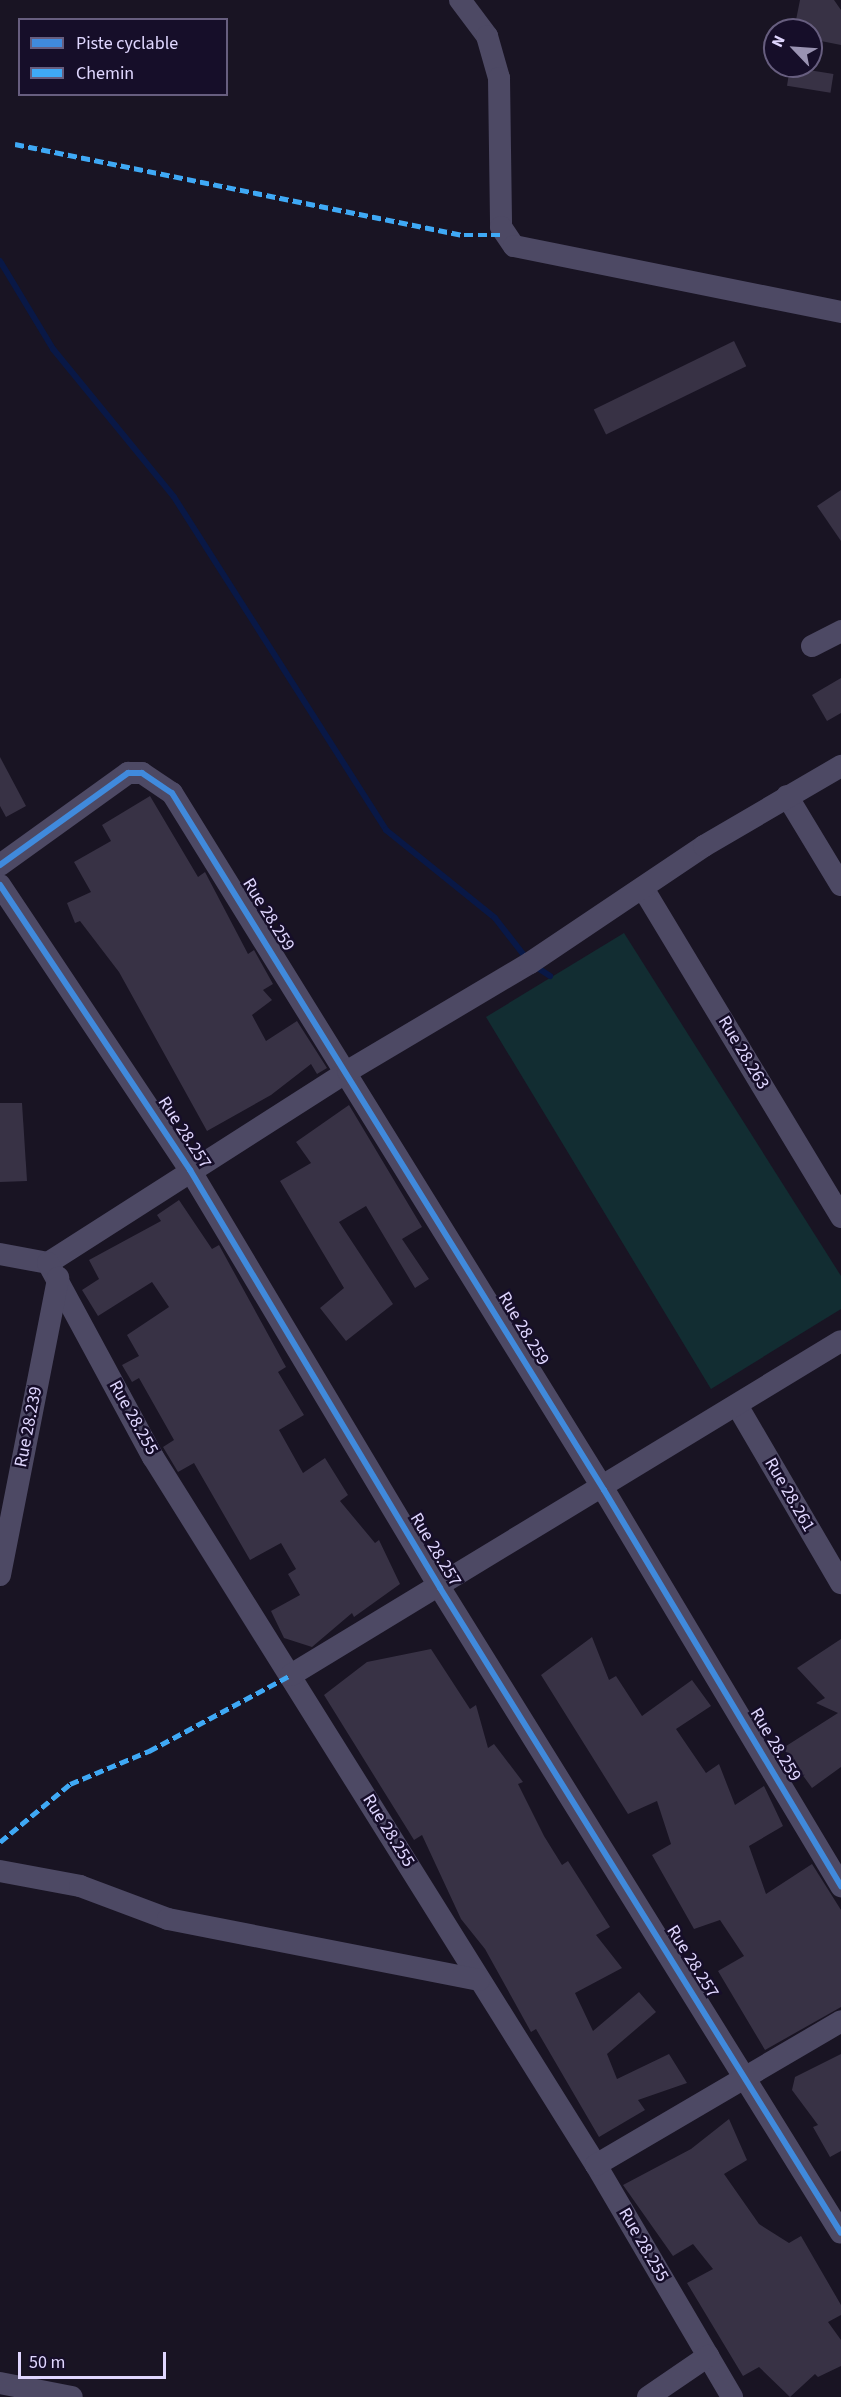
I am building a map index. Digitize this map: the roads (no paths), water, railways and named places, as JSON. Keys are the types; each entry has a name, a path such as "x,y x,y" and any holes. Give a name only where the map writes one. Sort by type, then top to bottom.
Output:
{"street":[{"path":"460,0 487,36 499,78 501,227 514,246 841,312"},
{"path":"812,646 841,632"},
{"path":"0,1254 53,1271 190,1170 645,890 787,796 841,766"},
{"name":"Rue 28.259","path":"0,865 128,773 142,773 172,793 348,1071 604,1490 841,1886"},
{"path":"787,796 841,885"},
{"name":"Rue 28.257","path":"0,885 190,1170 440,1588 748,2078 841,2233"},
{"name":"Rue 28.263","path":"645,890 841,1217"},
{"name":"Rue 28.239","path":"0,1575 53,1271"},
{"name":"Rue 28.255","path":"53,1271 153,1457 596,2165 732,2397"},
{"path":"291,1676 604,1490 841,1341"},
{"name":"Rue 28.261","path":"738,1407 841,1583"},
{"path":"0,1871 80,1886 168,1919 479,1980"},
{"path":"596,2165 748,2078 841,2020"},
{"path":"648,2397 708,2356"},
{"path":"0,2383 72,2397"}],"waterway":[{"path":"0,261 53,349 174,497 386,830 495,918 530,963 550,976"}]}
